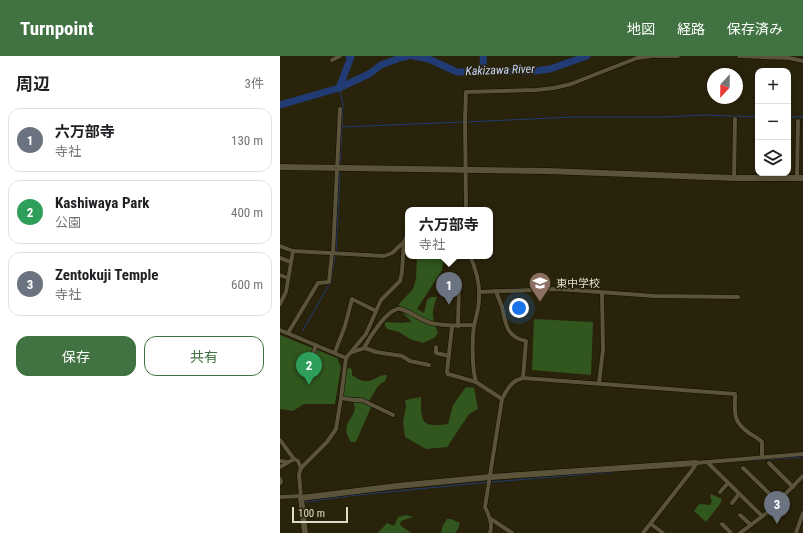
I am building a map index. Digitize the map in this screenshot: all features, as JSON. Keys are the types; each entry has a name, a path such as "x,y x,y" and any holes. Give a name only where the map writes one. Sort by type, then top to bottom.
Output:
{"street":[{"path":"332,60 340,56"},
{"path":"466,207 466,92 554,88 570,84 637,58 678,56"},
{"path":"739,56 789,58 803,61"},
{"path":"288,333 318,283 328,282 333,253 340,109"},
{"path":"734,178 735,119"},
{"path":"280,167 548,171 734,178 800,178 798,121"},
{"path":"280,246 293,251 388,255 404,242"},
{"path":"305,533 299,474 301,468 327,442 336,429 346,358 366,334 381,300 397,285 401,277 404,242"},
{"path":"280,304 286,292 293,251"},
{"path":"280,258 291,262"},
{"path":"471,259 476,273 479,292 479,306 474,325 474,375 476,382"},
{"path":"280,275 288,278"},
{"path":"455,280 458,281 460,285 458,326"},
{"path":"479,292 558,289 654,296 738,297"},
{"path":"496,291 506,326 512,335 519,340 526,341 523,378"},
{"path":"599,383 603,350 602,293"},
{"path":"335,352 345,326 352,299 376,311"},
{"path":"364,348 384,318 392,311 397,309 425,321 452,327 474,325"},
{"path":"452,327 448,374 476,382 502,399"},
{"path":"280,330 316,346 335,352 346,358"},
{"path":"312,357 316,346"},
{"path":"436,347 436,353 449,356"},
{"path":"350,353 364,348 376,352 402,356 410,361 429,365"},
{"path":"490,533 491,519 486,507 502,399 511,383 515,380 523,378 735,394 735,416 737,421 743,428 762,442 762,457"},
{"path":"341,398 362,400 393,416"},
{"path":"280,440 294,459 298,461 301,468"},
{"path":"280,497 301,497 397,486 490,478 695,466 707,462 803,454"},
{"path":"280,467 294,459"},
{"path":"280,461 289,462"},
{"path":"707,462 762,516"},
{"path":"769,463 793,486"},
{"path":"643,533 695,466"},
{"path":"743,468 778,502"},
{"path":"740,533 778,502 803,476"},
{"path":"280,479 280,483"},
{"path":"720,492 728,483"},
{"path":"732,503 739,494"},
{"path":"796,533 803,513"},
{"path":"740,515 751,525"},
{"path":"491,519 512,533"},
{"path":"650,524 663,533"},
{"path":"722,524 731,533"}],"green space":[{"path":"417,259 445,259 442,270 417,309 424,313 427,300 431,297 437,297 433,315 438,333 434,338 423,343 410,339 399,332 387,329 385,325 385,322 412,322 399,309 399,304 413,289 416,279"},
{"path":"534,319 593,322 591,375 532,370"},
{"path":"280,335 337,358 341,367 335,404 304,404 293,411 280,409"},
{"path":"349,367 352,370 352,375 364,381 371,380 382,375 387,375 385,381 378,386 368,403 371,407 356,442 351,442 346,428 353,415 354,406 352,400 343,399 344,378"},
{"path":"466,387 474,388 478,409 469,414 447,447 426,449 405,437 403,423 406,406 405,400 421,397 421,412 424,421 432,425 448,424 453,405"},
{"path":"711,494 722,499 720,504 706,522 694,511 699,504 710,505 712,501 710,497"},
{"path":"406,515 413,517 401,521 400,525 411,533 378,533 387,523 394,526 398,517"},
{"path":"447,519 460,523 455,533 441,533 443,525"}],"waterway":[{"path":"339,88 351,57 349,56"},
{"name":"Kakizawa River","path":"280,105 339,88 369,74 381,65 408,56"},
{"name":"Kakizawa River","path":"413,56 429,59 457,72 534,71 550,69 587,56"},
{"path":"483,56 484,72"},
{"path":"339,88 343,103 340,165"},
{"path":"466,122 574,117 663,117 705,115 755,117"},
{"path":"791,117 803,117"},
{"path":"342,127 463,122"},
{"path":"336,251 340,170"},
{"path":"331,281 335,254"},
{"path":"303,330 330,283"},
{"path":"740,461 803,457"},
{"path":"491,482 613,472"},
{"path":"306,502 348,496 488,482"}],"place":[{"name":"東中学校","path":"540,302"},
{"name":"六万部寺","path":"449,305"},
{"name":"Kashiwaya Park","path":"309,385"},
{"name":"Zentokuji Temple","path":"777,524"}]}
